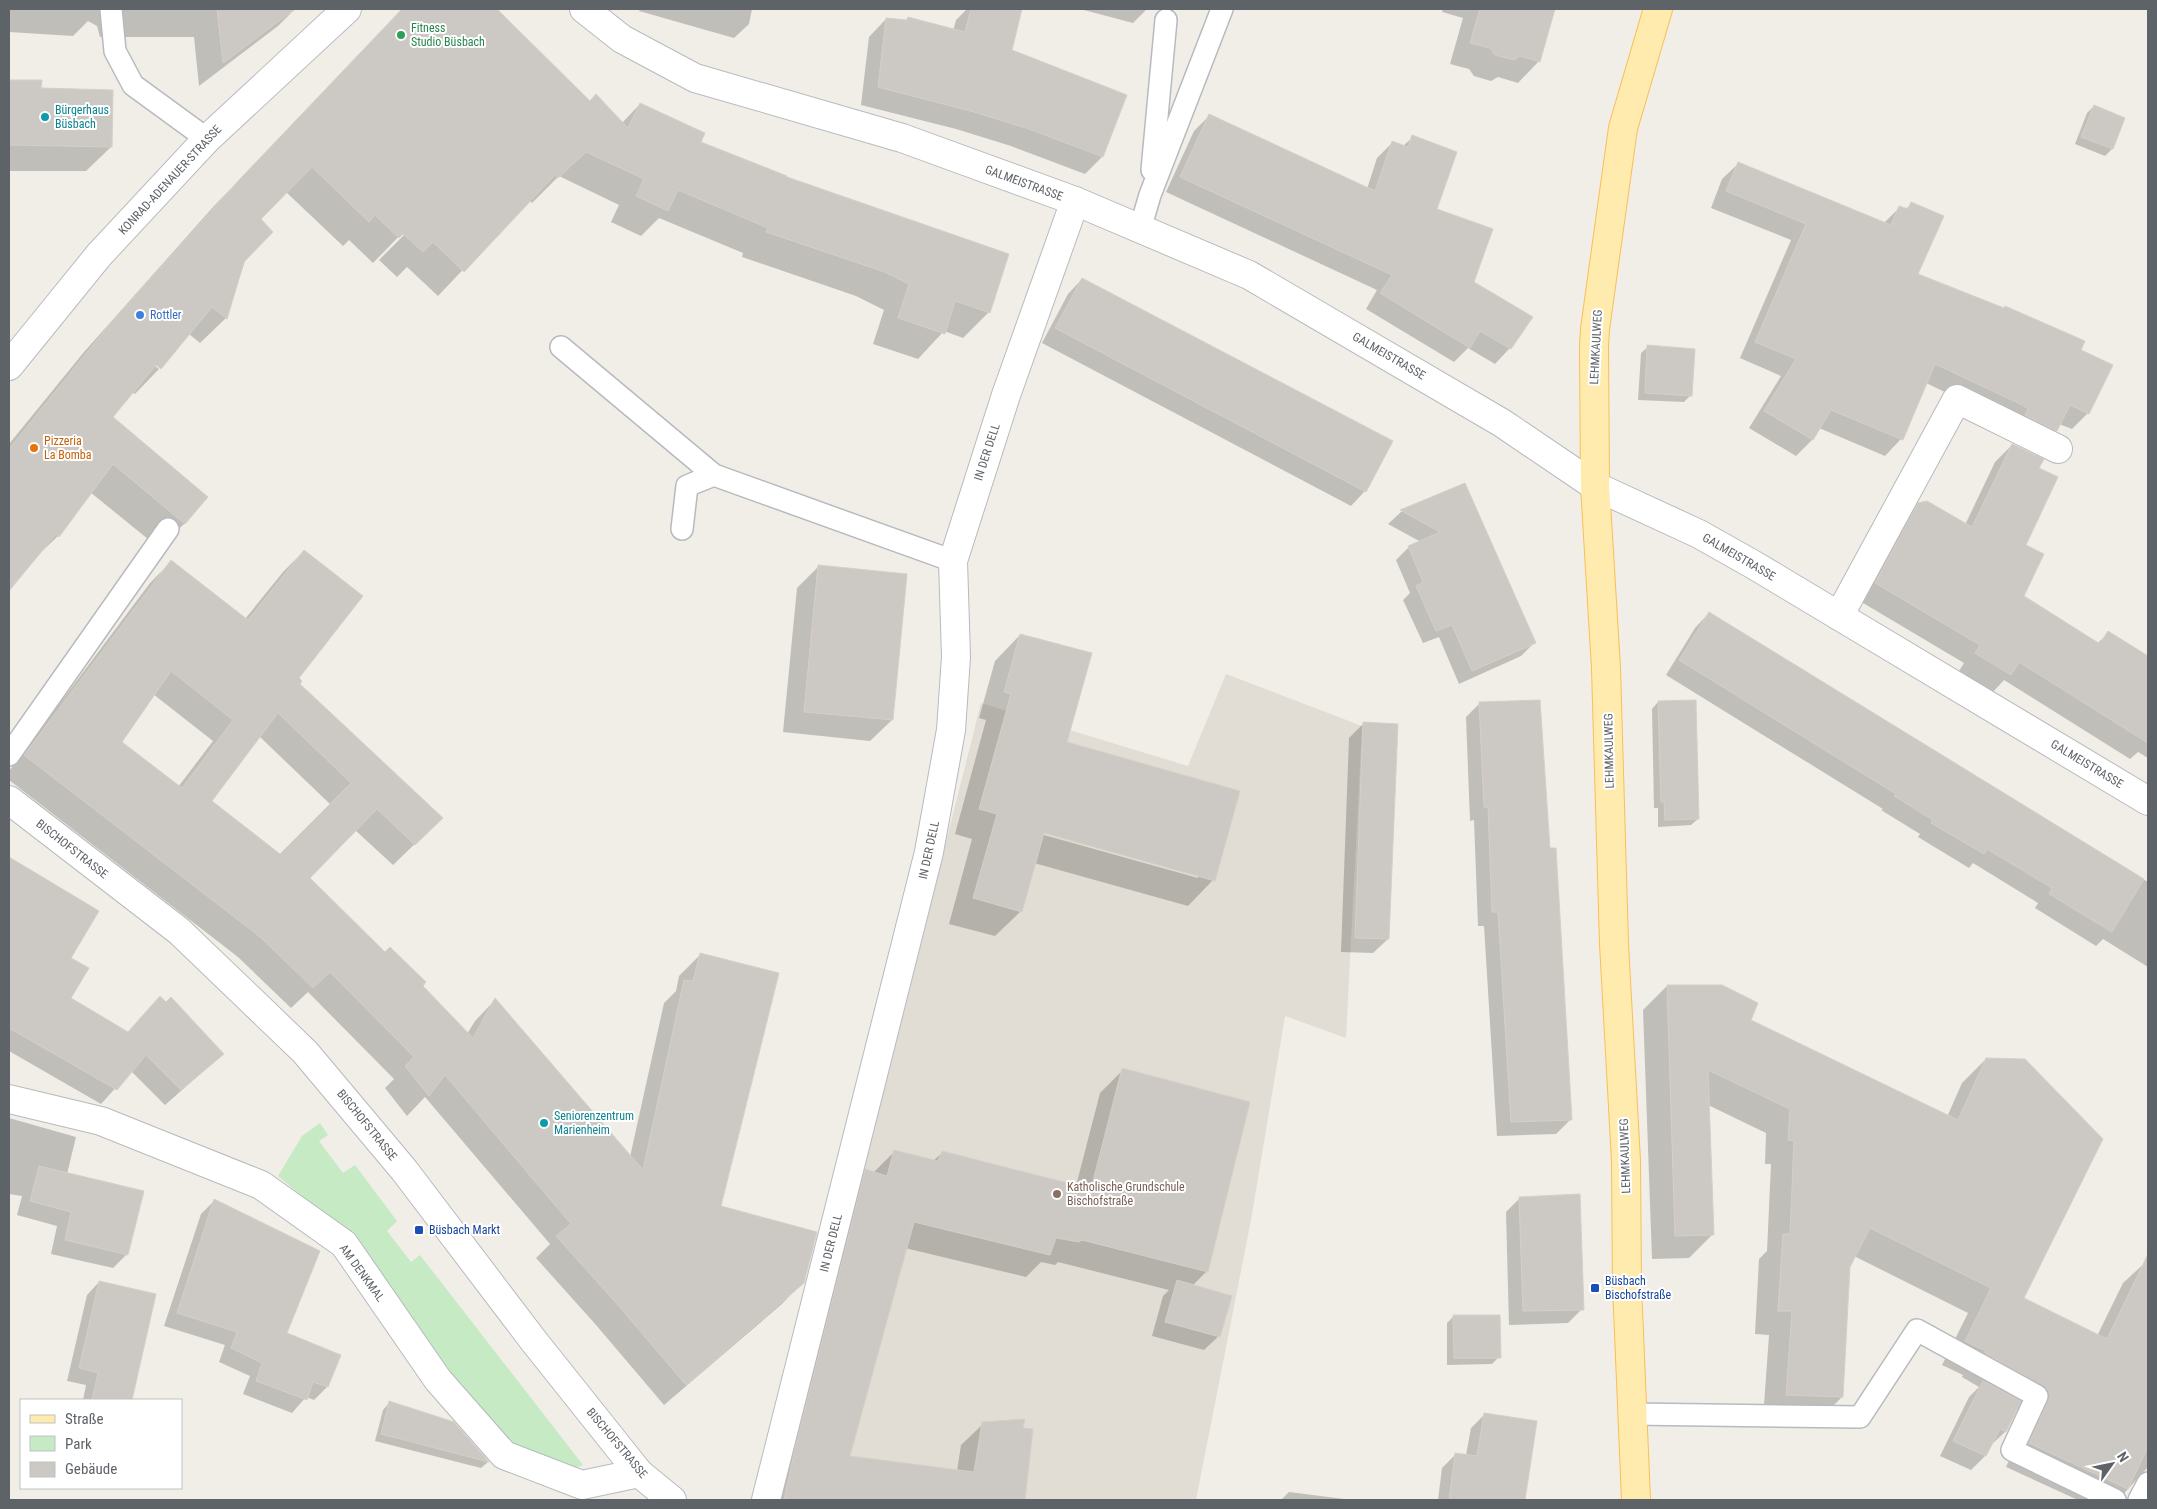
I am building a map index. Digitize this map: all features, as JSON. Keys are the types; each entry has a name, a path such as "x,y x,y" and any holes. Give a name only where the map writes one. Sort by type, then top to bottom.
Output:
{"main road":[{"name":"LEHMKAULWEG","path":"1636,1500 1626,1286 1626,1161 1614,944 1606,668 1595,486 1595,329 1623,128 1658,9"}],"street":[{"name":"KONRAD-ADENAUER-STRASSE","path":"9,366 99,255 207,139 347,9"},
{"name":"GALMEISTRASSE","path":"584,9 622,38 695,78 902,138 1074,201 1249,275 1502,423 1595,486 1699,534 2148,801"},
{"name":"IN DER DELL","path":"766,1500 929,852 951,730 956,657 953,561 1006,396 1074,201"},
{"path":"1839,616 1957,399 2058,449"},
{"name":"BISCHOFSTRASSE","path":"9,800 179,932 305,1052 404,1170 639,1473 672,1500"},
{"name":"AM DENKMAL","path":"9,1099 101,1121 261,1185 344,1244 438,1380 504,1455 582,1485 639,1473"}],"lane":[{"path":"111,9 115,51 133,85 207,139"},
{"path":"1140,229 1150,195 1222,9"},
{"path":"1150,195 1166,20"},
{"path":"561,347 714,475 953,561"},
{"path":"682,529 687,486 714,475"},
{"path":"9,755 168,529"},
{"path":"1632,1414 1860,1417 1917,1330 2037,1396 2012,1450 2115,1500"},
{"path":"2139,1500 2148,1483"}],"shaded area":[{"name":"Katholische Grundschule Bischofstraße","path":"1226,674 1362,726 1346,1038 1285,1016 1251,1220 1196,1500 785,1500 810,1394 807,1393 981,703 1188,766"}],"green space":[{"path":"320,1123 328,1135 319,1141 343,1173 355,1165 397,1221 387,1231 411,1262 420,1255 583,1465 567,1471 504,1444 444,1371 353,1239 278,1176 302,1136"}],"building":[{"path":"217,9 295,9 223,63"},
{"path":"402,9 497,9 590,101 596,94 628,128 640,103 705,133 701,142 787,177 1009,254 990,313 955,301 945,334 898,318 909,284 882,271 766,232 768,228 678,190 668,211 636,196 644,179 586,152 558,178 555,175 464,272 433,242 423,252 403,234 399,238 375,215 369,222 312,167 261,219 273,232 244,262 227,319 212,307 161,369 156,365 113,417 208,497 185,524 113,464 59,537 56,534 9,591 9,449 109,325 240,179"},
{"path":"971,9 1022,9 1012,50 1127,95 1103,157 1029,129 974,112 878,87 886,18 907,20 908,17 965,32"},
{"path":"1480,9 1555,9 1540,62 1520,56 1514,60 1495,55 1490,48 1470,43"},
{"name":"Bürgerhaus Büsbach","path":"9,80 42,80 41,88 113,90 112,147 9,145"},
{"path":"2094,105 2125,118 2113,149 2081,137"},
{"path":"1209,114 1375,191 1392,141 1408,147 1412,135 1457,152 1437,209 1493,229 1474,282 1533,317 1511,349 1480,331 1470,348 1380,293 1392,275 1180,177"},
{"path":"1738,162 1891,225 1899,206 1908,209 1911,202 1944,216 1918,274 2004,308 2005,306 2085,341 2081,350 2113,365 2089,414 2070,405 2057,431 2025,415 2028,408 1935,364 1903,440 1831,410 1813,440 1764,411 1796,359 1755,342 1806,224 1726,191"},
{"path":"1082,278 1393,441 1366,492 1055,328"},
{"path":"1647,345 1695,349 1692,396 1645,393"},
{"path":"2012,444 2044,459 2039,468 2058,477 2026,545 2044,554 2024,596 2100,644 2108,631 2148,656 2148,743 2019,662 2011,675 1975,653 1980,645 1875,583 1918,503 1927,501 1972,527"},
{"path":"1465,483 1536,643 1472,671 1452,625 1436,631 1416,586 1423,582 1408,546 1440,532 1400,510"},
{"path":"304,550 363,596 299,678 302,681 300,684 443,818 415,845 377,809 310,878 385,952 390,947 426,982 423,986 473,1038 495,998 643,1170 684,980 693,981 700,953 779,973 721,1206 817,1232 804,1283 686,1385 556,1236 571,1224 445,1075 429,1096 405,1066 414,1057 330,972 313,988 259,936 24,755 171,560 248,620","holes":["171,671 233,720 182,788 122,742","278,713 351,783 280,854 212,801"]},
{"path":"818,565 907,574 893,720 804,712"},
{"path":"1709,612 2144,879 2112,932 2049,894 2052,888 1987,849 1984,854 1931,823 1933,820 1894,796 1896,794 1679,660"},
{"path":"1020,634 1092,653 1067,742 1240,791 1215,881 1044,833 1022,912 973,898 997,814 979,809 1011,694 1004,692"},
{"path":"1540,700 1550,848 1556,848 1572,1120 1511,1122 1498,912 1492,912 1488,807 1484,807 1479,702"},
{"path":"1696,700 1699,819 1665,820 1664,801 1661,802 1658,701"},
{"path":"1363,722 1398,724 1389,939 1355,938"},
{"path":"9,857 99,911 71,958 89,968 71,998 128,1032 160,996 166,1002 171,997 224,1054 181,1090 146,1055 117,1090 9,1028"},
{"path":"1667,985 1722,985 1758,1003 1751,1020 1958,1120 1986,1058 2025,1059 2103,1139 2024,1298 2107,1339 2148,1254 2148,1447 2128,1489 2029,1443 2048,1401 2048,1390 1985,1353 1986,1351 1965,1341 1991,1288 1870,1228 1850,1267 1843,1397 1786,1395 1792,1311 1778,1311 1783,1234 1790,1234 1794,1141 1788,1140 1790,1109 1708,1070 1714,1235 1675,1236"},
{"path":"1122,1068 1250,1102 1208,1272 1082,1240 1079,1242 1056,1238 1050,1255 914,1222 850,1456 974,1472 982,1422 1025,1419 1023,1428 1033,1429 1025,1500 784,1500 795,1448 865,1169 887,1176 894,1150 938,1161 942,1151 1091,1189"},
{"path":"39,1166 144,1191 128,1255 65,1240 71,1212 30,1201"},
{"path":"1580,1194 1584,1310 1523,1311 1519,1197"},
{"path":"214,1199 320,1251 287,1333 341,1355 328,1387 313,1382 307,1400 256,1381 262,1363 231,1348 237,1332 177,1313"},
{"path":"1177,1280 1232,1296 1220,1337 1165,1322"},
{"path":"99,1281 156,1294 132,1399 92,1399 98,1373 79,1368"},
{"path":"1453,1315 1500,1315 1501,1358 1454,1358"},
{"path":"1983,1381 2021,1401 2006,1432 2000,1429 1986,1456 1953,1441"},
{"path":"389,1401 454,1422 489,1462 381,1434"},
{"path":"1484,1413 1537,1421 1525,1500 1449,1500 1455,1453 1477,1456"}],"place":[{"name":"Fitness Studio Büsbach","path":"401,35"},
{"name":"Bürgerhaus Büsbach","path":"45,117"},
{"name":"Rottler","path":"140,315"},
{"name":"Pizzeria La Bomba","path":"34,448"},
{"name":"Seniorenzentrum Marienheim","path":"544,1123"},
{"name":"Katholische Grundschule Bischofstraße","path":"1057,1194"},
{"name":"Büsbach Markt","path":"419,1230"},
{"name":"Büsbach Bischofstraße","path":"1595,1288"}]}
